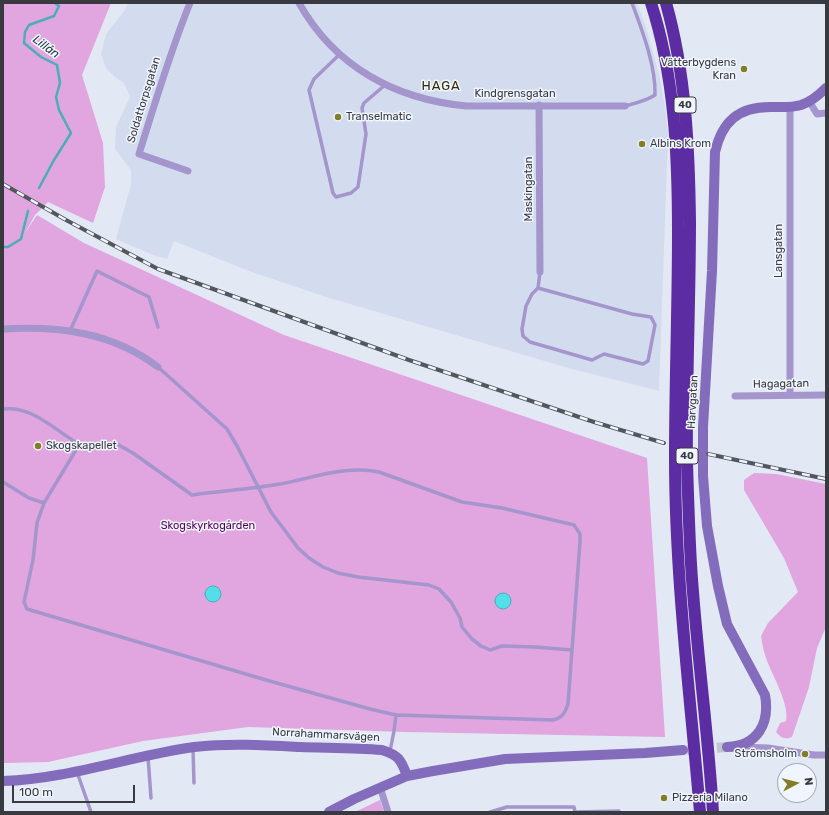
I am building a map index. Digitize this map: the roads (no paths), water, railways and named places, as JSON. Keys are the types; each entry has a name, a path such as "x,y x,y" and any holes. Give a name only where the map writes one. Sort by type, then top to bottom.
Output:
{"highway":[{"name":"40","path":"651,3 660,34 666,63 677,160 678,254 675,459 676,522 682,612 700,812"},
{"name":"40","path":"666,3 676,43 688,139 690,247 687,460 688,518 692,581 713,812"}],"street":[{"name":"Soldattorpsgatan","path":"188,171 139,154 174,41 190,3"},
{"name":"Kindgrensgatan","path":"299,3 316,28 340,54 371,77 385,85 410,94 466,106 625,106"},
{"name":"Harvgatan","path":"732,747 752,740 761,730 766,719 767,707 765,695 727,624 718,586 707,526 703,476 712,271 713,165 718,140 723,129 731,119 750,109 800,105 819,95 826,88"},
{"path":"809,101 817,114 826,113"},
{"name":"Maskingatan","path":"539,105 540,272"},
{"name":"Lansgatan","path":"790,107 790,395"},
{"path":"3,329 23,328 87,333 113,342 144,356 158,367"},
{"name":"Hagagatan","path":"735,396 826,395"},
{"name":"Norrahammarsvägen","path":"3,781 23,780 77,771 148,756 225,744 382,750 395,754 402,763 407,776"},
{"path":"732,747 768,748 826,756"},
{"path":"329,812 380,787 407,776 505,759 683,750"},
{"path":"380,787 388,812"}],"lane":[{"path":"625,106 639,103 655,95 655,85 649,55 632,3"},
{"path":"340,54 314,79 309,90 332,194 336,197 351,193 358,187 366,134 362,108 364,103 385,85"},
{"path":"70,331 96,271 149,297 158,327"},
{"path":"538,288 632,314 651,317 655,325 648,361 643,364 604,354 592,360 530,342 523,336 522,329 526,306 532,294 538,288 540,272"},
{"path":"158,367 226,429 241,452 257,487 271,512 298,548 309,558 323,567 338,573 358,577 429,584 439,589 452,602 460,618 462,627 472,639 481,646 490,650 502,646 572,650"},
{"path":"3,409 14,408 28,412 79,445 88,448 98,449 117,444 192,495 279,484 351,469 367,469 462,502 502,508 574,525 580,534 580,542 568,704 566,711 560,718 553,720 396,715 266,680 26,609 24,602 33,560 37,524 44,503 79,445"},
{"path":"3,482 29,498 44,503"},
{"path":"389,752 396,715"},
{"path":"193,748 194,783"},
{"path":"148,756 151,798"},
{"path":"77,771 91,812"},
{"path":"507,807 507,812"},
{"path":"490,812 507,807 574,807 575,812 619,811"}],"water":[{"path":"210,586 216,586 221,591 219,600 216,602 210,602 205,597 205,591"},
{"path":"500,593 506,593 511,598 509,607 506,609 500,609 495,604 495,598"}],"waterway":[{"name":"Lillån","path":"39,188 71,133 59,110 56,97 60,83 57,65 41,57 24,43 25,32 29,25 54,16 59,6 55,3"},
{"name":"Lillån","path":"3,247 8,247 21,239 28,211"}],"tunnel":[{"path":"687,750 727,747"}],"railway":[{"path":"3,184 66,220 158,269 409,360 594,422 664,443"},
{"path":"708,454 826,479"}],"place":[{"name":"Vätterbygdens Kran","path":"744,69"},
{"name":"Transelmatic","path":"338,117"},
{"name":"Albins Krom","path":"642,144"},
{"name":"Skogskapellet","path":"38,446"},
{"name":"Strömsholm","path":"805,754"},
{"name":"Pizzeria Milano","path":"664,798"}],"district":[{"name":"HAGA","path":"441,86"}],"park label":[{"name":"Skogskyrkogården","path":"208,526"}]}
